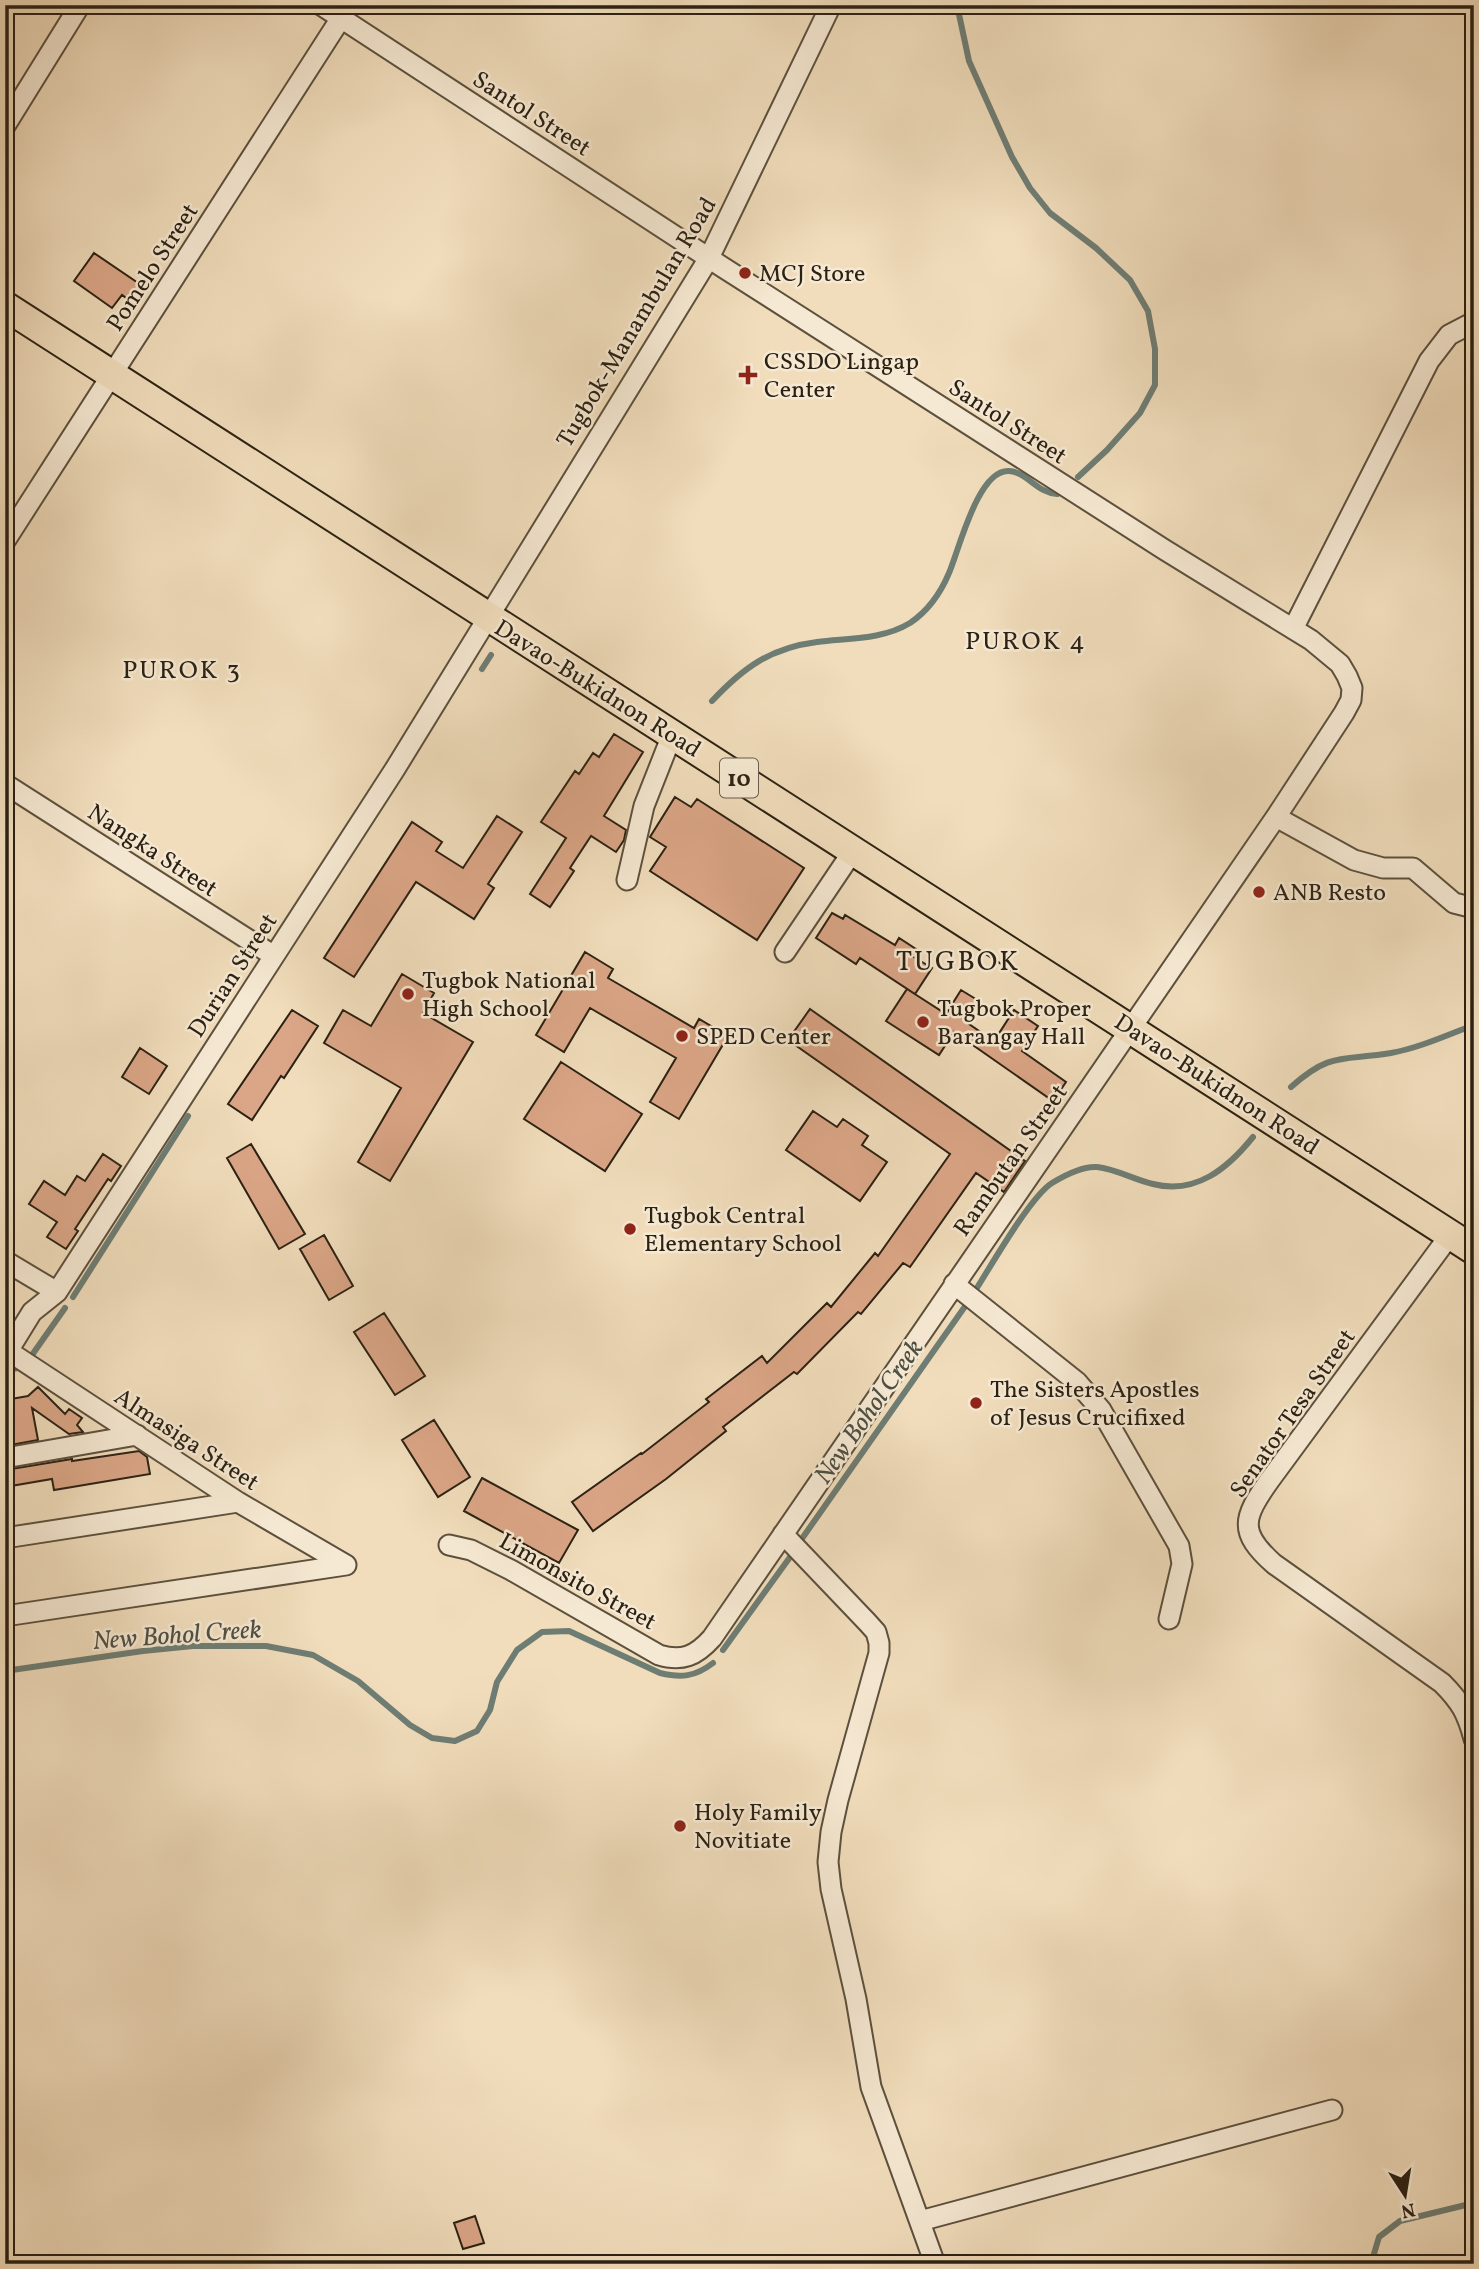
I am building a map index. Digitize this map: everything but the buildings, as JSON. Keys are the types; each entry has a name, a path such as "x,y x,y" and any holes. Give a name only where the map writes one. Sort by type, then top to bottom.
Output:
{"highway":[{"name":"Davao-Bukidnon Road","path":"5,306 1474,1250"}],"street":[{"path":"5,126 80,5"},
{"name":"Santol Street","path":"321,5 709,258 1293,629 1340,664 1346,676"},
{"name":"Tugbok-Manambulan Road","path":"487,618 709,258 831,5"},
{"name":"Pomelo Street","path":"5,541 341,18"},
{"path":"1293,629 1429,360 1450,335 1474,322"},
{"name":"Durian Street","path":"7,1350 32,1312 57,1292 395,769 487,618"},
{"name":"Rambutan Street","path":"683,1658 694,1655 712,1638 1276,817 1348,707 1352,688 1346,676"},
{"path":"627,880 644,806 672,735"},
{"name":"Nangka Street","path":"5,784 274,956"},
{"path":"1276,817 1354,860 1383,868 1413,868 1454,903 1474,908"},
{"path":"785,952 853,851"},
{"name":"Senator Tesa Street","path":"1450,1235 1269,1481 1254,1503 1248,1526 1256,1548 1274,1564 1452,1692 1461,1702 1474,1739"},
{"path":"5,1261 57,1292"},
{"path":"954,1284 1077,1382 1101,1410 1179,1546 1182,1564 1169,1619"},
{"name":"Almasiga Street","path":"5,1616 346,1565 238,1502 7,1350"},
{"path":"5,1458 136,1435"},
{"path":"5,1538 238,1502"},
{"path":"783,1534 876,1632 879,1643 876,1671 833,1821 828,1862 831,1889 856,1999 871,2087 935,2264"},
{"name":"Limonsito Street","path":"449,1545 471,1550 511,1570 659,1655 683,1658"},
{"path":"920,2221 1332,2110"}],"waterway":[{"path":"957,5 969,61 1012,157 1030,188 1050,213 1096,248 1130,280 1148,311 1155,349 1155,385 1140,413 1078,477"},
{"path":"712,701 746,669 785,649 888,633 917,618 942,587 979,496 998,474 1015,472 1044,490 1057,494"},
{"path":"482,669 491,655"},
{"name":"New Bohol Creek","path":"1291,1087 1328,1063 1401,1051 1474,1025"},
{"path":"73,1297 188,1116"},
{"name":"New Bohol Creek","path":"975,1291 1033,1202 1062,1177 1097,1167 1153,1184 1183,1186 1197,1182 1222,1168 1253,1137"},
{"name":"New Bohol Creek","path":"801,1540 966,1305"},
{"path":"32,1355 65,1308"},
{"path":"5,1371 17,1368"},
{"name":"New Bohol Creek","path":"723,1650 793,1553"},
{"name":"New Bohol Creek","path":"5,1671 193,1646 266,1646 313,1655 358,1681 410,1725 432,1738 455,1741 477,1731 490,1710 497,1682 517,1650 542,1632 569,1631 668,1675 694,1674 713,1663"},
{"path":"1371,2264 1379,2237 1400,2221 1474,2203"}],"place":[{"name":"MCJ Store","path":"745,273"},
{"name":"CSSDO Lingap Center","path":"748,375"},
{"name":"ANB Resto","path":"1259,892"},
{"name":"Tugbok National High School","path":"408,994"},
{"name":"Tugbok Proper Barangay Hall","path":"923,1022"},
{"name":"SPED Center","path":"682,1036"},
{"name":"Tugbok Central Elementary School","path":"630,1229"},
{"name":"The Sisters Apostles of Jesus Crucifixed","path":"976,1403"},
{"name":"Holy Family Novitiate","path":"680,1826"}],"district":[{"name":"PUROK 4","path":"1026,640"},
{"name":"PUROK 3","path":"182,669"},
{"name":"TUGBOK","path":"958,960"}]}
